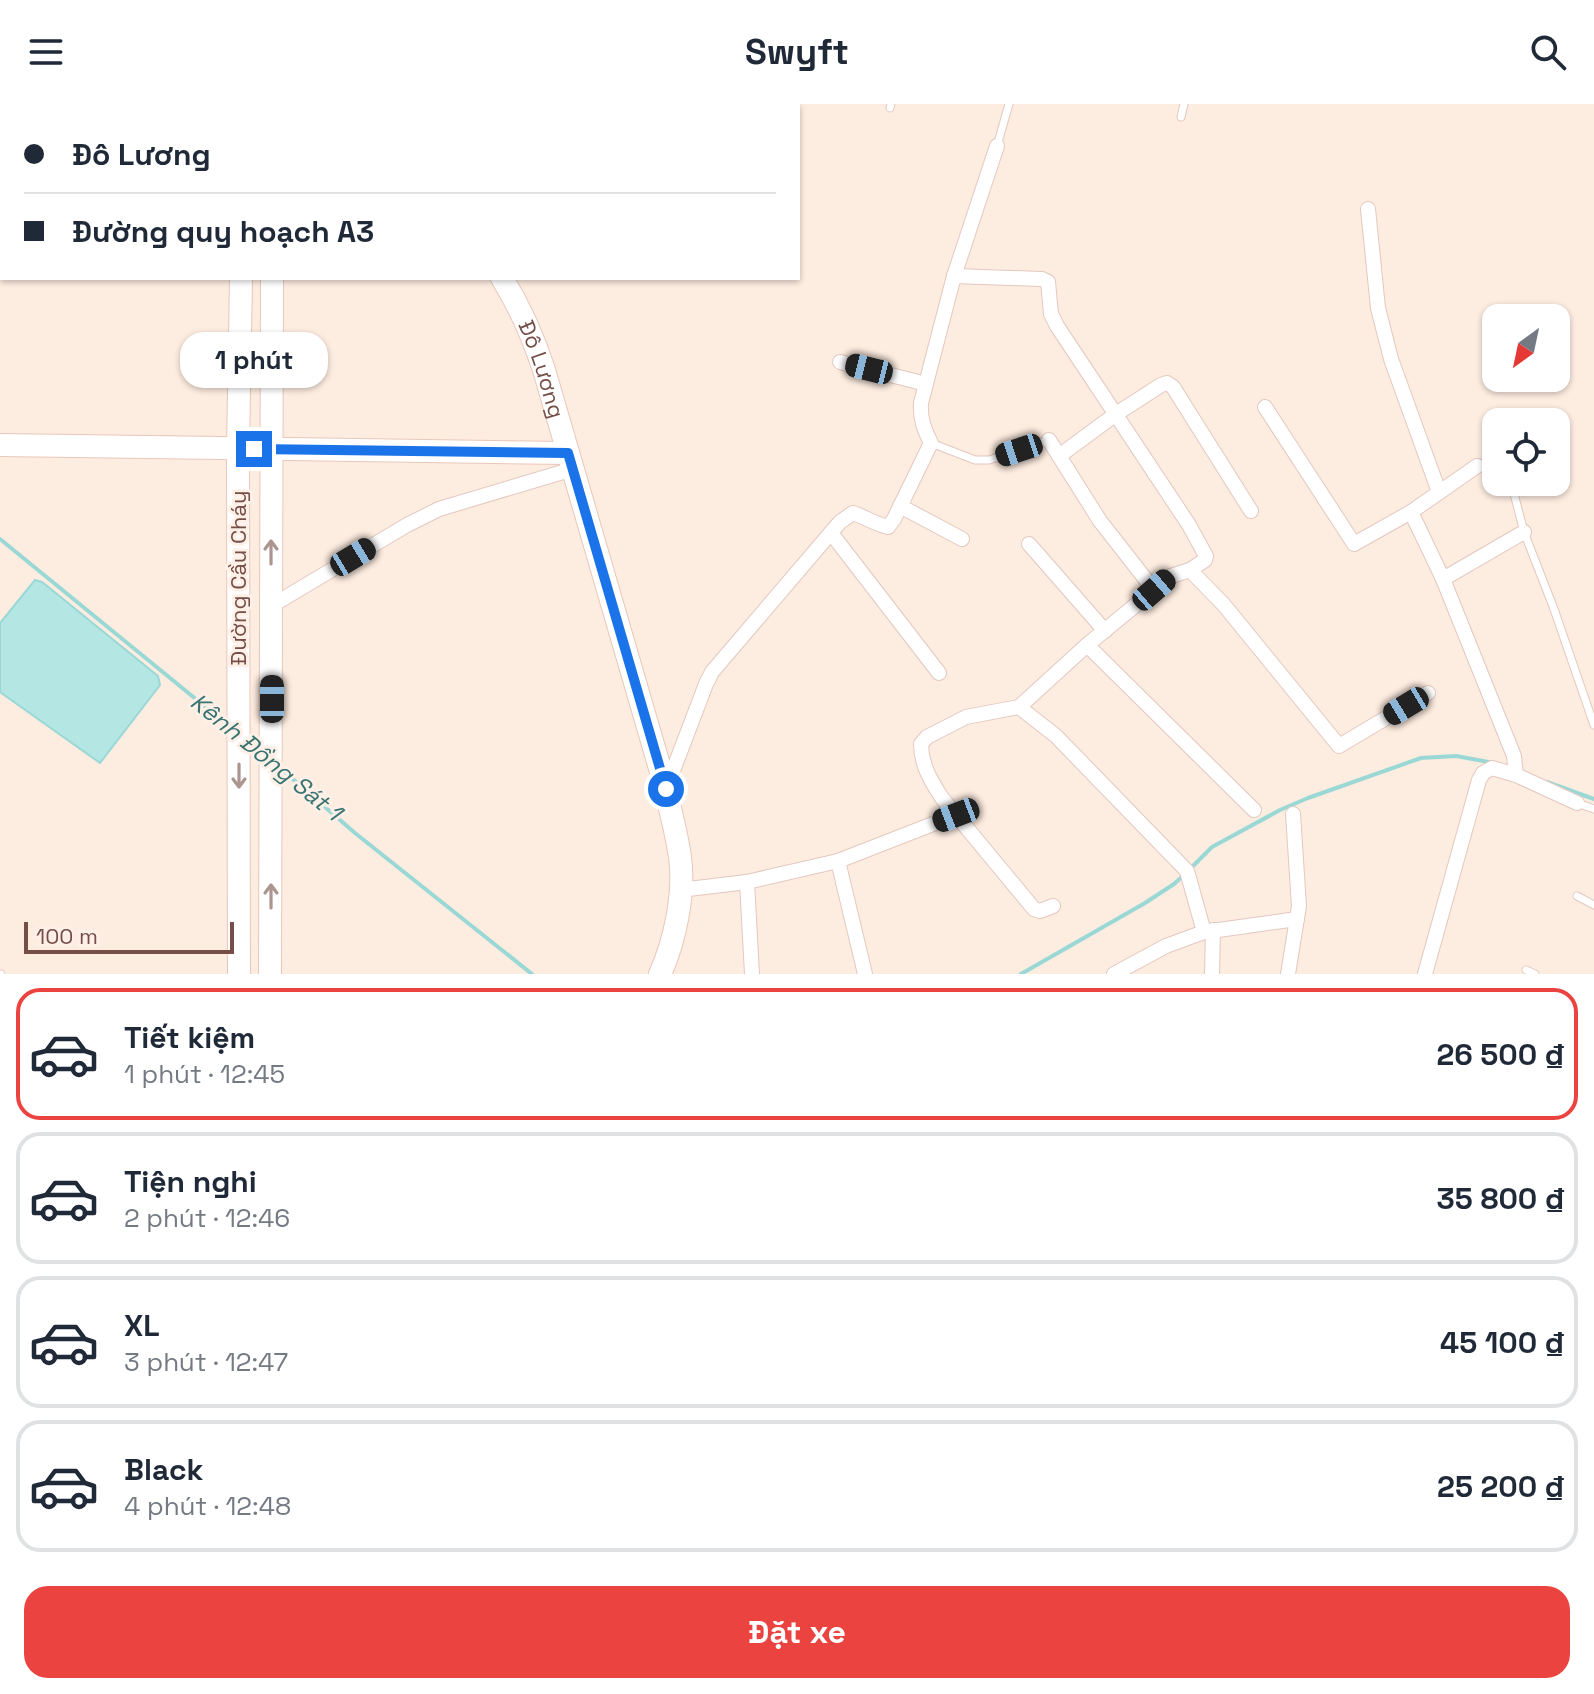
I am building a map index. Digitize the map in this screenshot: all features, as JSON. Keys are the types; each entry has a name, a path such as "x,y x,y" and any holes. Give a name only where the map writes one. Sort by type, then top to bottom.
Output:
{"main road":[{"name":"Đường Cầu Cháy","path":"239,974 238,449 241,280"},
{"name":"Đường Cầu Cháy","path":"270,974 272,280"},
{"name":"Đô Lương","path":"503,280 532,333 666,789 680,859 680,890 676,929 660,974"},
{"path":"0,445 271,449 570,461"}],"street":[{"path":"666,789 712,672 831,533 853,513 888,527 900,506 931,443 920,415 926,384 954,276 997,146"},
{"path":"1368,209 1378,308 1391,359 1439,492"},
{"path":"954,276 1047,281 1051,314 1057,326 1205,552 1205,560 1190,570 1171,576 1087,645 1019,707 966,717 927,737 921,744 929,778 942,798 1034,909 1040,911 1053,906"},
{"path":"840,362 926,384"},
{"path":"1059,456 1116,414 1167,383 1251,511"},
{"path":"1265,407 1354,544 1411,512 1477,466"},
{"path":"1049,440 1100,521 1154,590"},
{"path":"271,606 439,509 570,461"},
{"path":"900,506 962,539"},
{"path":"1411,512 1443,579 1514,756 1516,774"},
{"path":"1443,579 1524,532"},
{"path":"831,533 939,673"},
{"path":"1029,544 1105,631"},
{"path":"1190,570 1224,605 1339,746 1428,693"},
{"path":"1087,645 1254,810"},
{"path":"1019,707 1056,736 1187,871 1209,931 1212,974"},
{"path":"1425,974 1483,773 1492,768 1516,774 1577,803"},
{"path":"1288,974 1299,906 1293,814"},
{"path":"680,890 747,882 838,861 956,815"},
{"path":"838,861 865,974"},
{"path":"747,882 752,974"},
{"path":"1114,974 1166,946 1209,931 1297,919"}],"lane":[{"path":"997,146 1009,104"},
{"path":"1181,117 1184,104"},
{"path":"931,443 975,460 989,460 1049,440"},
{"path":"1515,496 1524,532 1594,725"},
{"path":"1577,803 1594,809"},
{"path":"1577,896 1594,905"},
{"path":"1526,970 1535,974"}],"water":[{"path":"35,580 42,582 158,676 160,685 100,763 0,692 0,623"}],"waterway":[{"name":"Kênh Đồng Sát 1","path":"0,539 230,727"},
{"name":"Kênh Đồng Sát 1","path":"247,740 261,752"},
{"name":"Kênh Đồng Sát 1","path":"1191,868 1212,847 1280,810 1421,758 1456,756 1494,763"},
{"name":"Kênh Đồng Sát 1","path":"280,768 355,833 532,974"},
{"name":"Kênh Đồng Sát 1","path":"1547,782 1594,799"},
{"name":"Kênh Đồng Sát 1","path":"1021,974 1145,903 1184,875"}],"route":[{"path":"254,449 568,453 666,789"}]}
